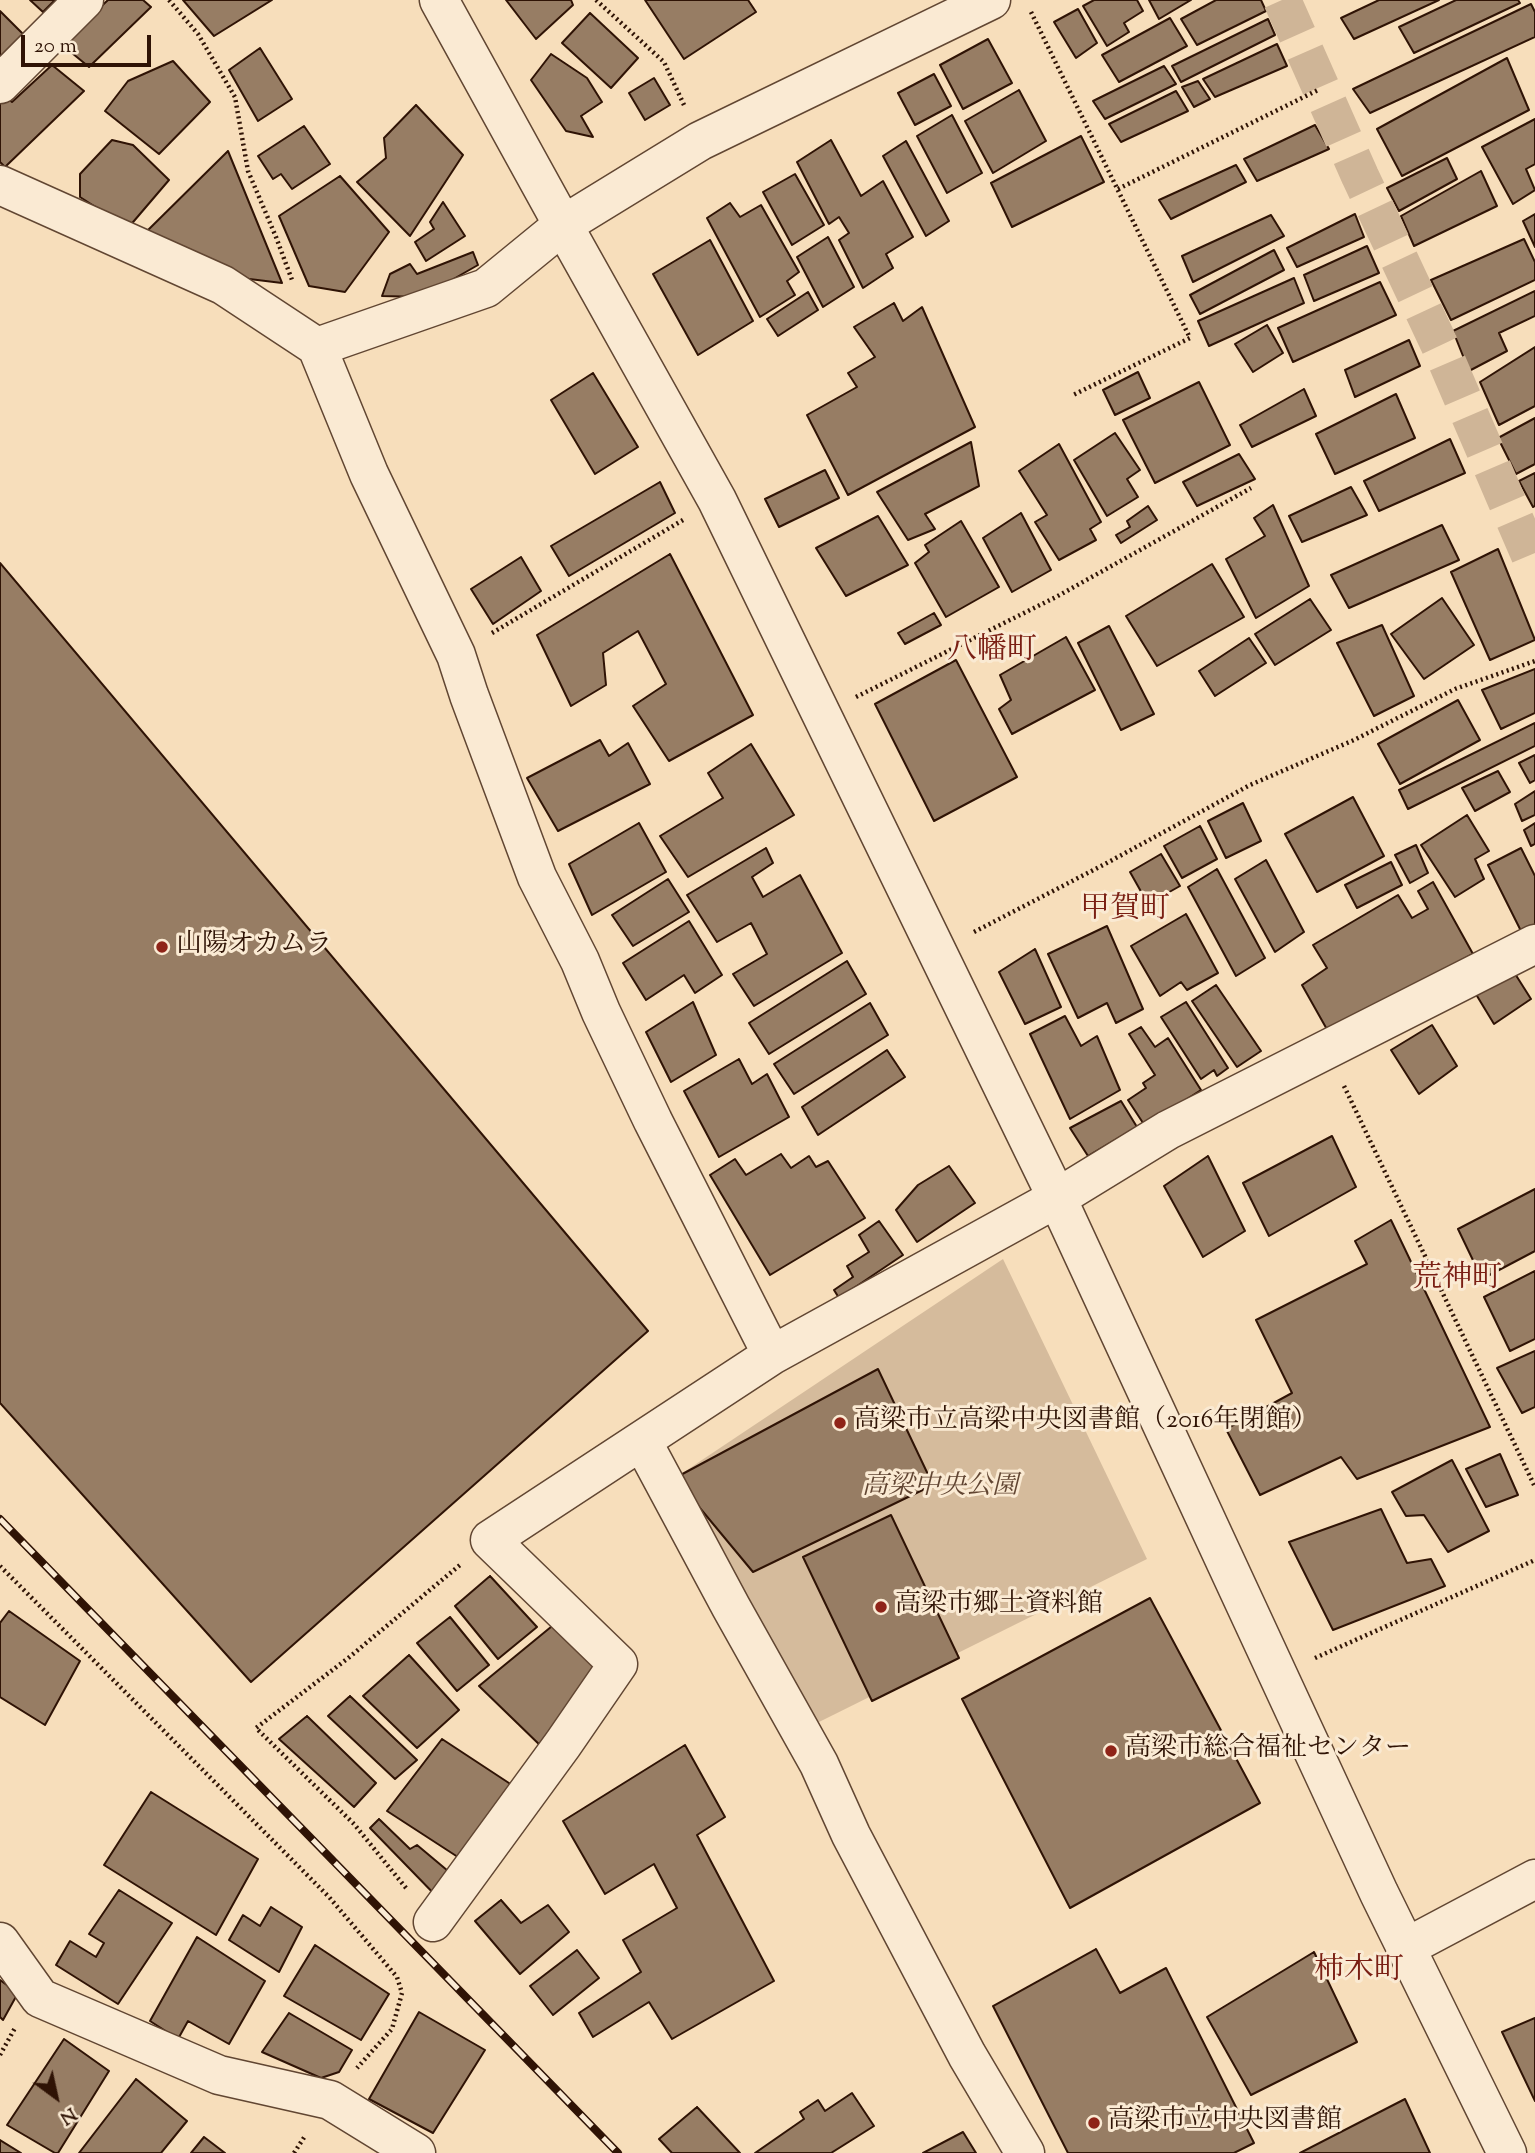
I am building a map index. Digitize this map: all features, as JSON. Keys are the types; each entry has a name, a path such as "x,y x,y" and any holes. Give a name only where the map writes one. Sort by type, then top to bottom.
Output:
{"street":[{"path":"0,84 84,0"},
{"path":"439,0 717,500 1057,1198 1380,1893 1507,2153"},
{"path":"317,347 486,288 563,225 700,141 990,0"},
{"path":"0,185 223,285 317,347 369,474 456,655 537,877 580,961 653,1121 772,1355"},
{"path":"433,1922 618,1664 490,1540 772,1355 1057,1198 1168,1130 1535,944"},
{"path":"642,1441 819,1764 851,1835 967,2054 1025,2153"},
{"path":"1407,1947 1535,1879"},
{"path":"0,1942 40,1998 219,2075 330,2099 416,2153"}],"path":[{"path":"169,0 198,34 235,96 248,171 294,286"},
{"path":"596,0 664,62 700,141"},
{"path":"1031,12 1190,338 1073,396"},
{"path":"1118,189 1320,89"},
{"path":"821,714 1056,597 1251,488"},
{"path":"456,655 717,500"},
{"path":"937,952 1250,785 1354,740 1455,689 1535,660"},
{"path":"1327,1050 1535,1487"},
{"path":"433,1922 354,1824 256,1728 347,1660 490,1540"},
{"path":"1279,1674 1535,1560"},
{"path":"0,1566 329,1896 397,1977 402,1993 392,2029 330,2099"}],"green space":[{"name":"高梁中央公園","path":"1003,1259 1147,1559 817,1723 675,1478"}],"building":[{"path":"30,0 55,0 43,12"},
{"path":"108,0 143,0 151,7 89,67 61,44"},
{"path":"183,0 272,0 214,36"},
{"path":"506,0 571,0 573,5 536,39"},
{"path":"645,0 748,0 756,12 684,59"},
{"path":"1094,0 1137,0 1143,11 1124,23 1129,32 1107,46 1083,6"},
{"path":"1149,0 1191,0 1159,19"},
{"path":"1216,0 1261,0 1266,11 1197,45 1181,19"},
{"path":"1379,0 1439,0 1354,39 1341,18"},
{"path":"1456,0 1518,0 1520,3 1414,53 1399,27"},
{"path":"1531,4 1535,12 1535,37 1370,113 1353,89"},
{"path":"1078,9 1097,43 1076,58 1054,22"},
{"path":"0,11 25,36 0,60"},
{"path":"590,13 638,58 611,88 562,43"},
{"path":"1170,18 1187,46 1119,82 1102,55"},
{"path":"1268,19 1275,35 1181,82 1172,66"},
{"path":"988,39 1012,83 963,109 940,65"},
{"path":"1277,44 1287,66 1215,97 1203,79"},
{"path":"260,48 292,99 258,121 229,70"},
{"path":"551,54 587,78 602,102 581,116 593,137 566,131 531,80"},
{"path":"1507,58 1529,110 1402,176 1377,129"},
{"path":"173,61 210,102 159,154 105,111 128,81"},
{"path":"52,65 84,91 5,167 0,162 0,99 4,95 12,102"},
{"path":"1164,66 1176,84 1105,119 1093,101"},
{"path":"934,74 951,106 915,125 898,93"},
{"path":"654,78 670,105 645,120 629,93"},
{"path":"1198,81 1210,99 1194,107 1182,87"},
{"path":"1019,90 1046,141 993,173 965,121"},
{"path":"1176,91 1188,111 1121,142 1109,124"},
{"path":"416,105 463,155 410,236 357,182 386,158 384,138"},
{"path":"952,115 982,173 947,193 917,136"},
{"path":"1535,119 1535,164 1526,169 1535,190 1513,204 1482,147"},
{"path":"1315,125 1329,149 1257,181 1244,159"},
{"path":"304,126 330,164 292,189 281,174 273,179 258,156"},
{"path":"1081,136 1104,182 1012,227 991,183"},
{"path":"112,140 133,145 169,180 128,228 80,197 80,174"},
{"path":"831,140 861,196 883,181 913,237 886,254 893,268 863,288 839,240 849,233 839,217 829,224 797,162"},
{"path":"906,141 949,221 926,236 883,156"},
{"path":"228,151 282,283 233,277 143,235"},
{"path":"1447,158 1457,179 1399,211 1387,188"},
{"path":"1236,165 1246,182 1171,219 1159,200"},
{"path":"1481,171 1497,206 1414,246 1401,216"},
{"path":"795,174 824,225 792,245 763,192"},
{"path":"340,176 389,232 345,292 309,286 279,216"},
{"path":"443,202 465,236 426,261 415,242 434,229 430,222"},
{"path":"730,203 740,217 761,205 799,272 787,281 795,295 760,317 707,218"},
{"path":"1355,214 1364,237 1297,267 1287,248"},
{"path":"1535,214 1535,247 1523,221"},
{"path":"1271,215 1284,236 1193,282 1182,256"},
{"path":"828,237 854,287 823,307 797,257"},
{"path":"1524,239 1535,262 1535,280 1451,320 1431,280"},
{"path":"710,240 753,321 698,355 653,274"},
{"path":"1367,246 1379,273 1314,301 1304,275"},
{"path":"1274,250 1284,270 1200,314 1190,295"},
{"path":"473,252 478,265 422,297 382,296 390,274 410,264 417,274"},
{"path":"1294,278 1304,303 1209,346 1198,321"},
{"path":"1380,282 1396,315 1293,362 1278,328"},
{"path":"1535,291 1535,316 1499,333 1507,351 1469,371 1453,331"},
{"path":"808,292 818,310 778,336 767,319"},
{"path":"894,303 903,321 922,307 975,427 848,495 807,415 857,387 848,373 875,357 854,327"},
{"path":"1267,325 1283,353 1253,372 1235,344"},
{"path":"1409,340 1420,366 1355,397 1345,370"},
{"path":"1535,347 1535,406 1499,425 1480,382"},
{"path":"1138,372 1150,398 1115,415 1103,390"},
{"path":"593,373 638,447 595,474 551,400"},
{"path":"1199,382 1230,445 1155,483 1123,420"},
{"path":"1304,389 1316,416 1252,447 1240,425"},
{"path":"1396,394 1415,438 1335,474 1316,434"},
{"path":"1535,418 1535,464 1516,474 1498,438"},
{"path":"1115,433 1140,470 1127,479 1138,497 1107,516 1074,460"},
{"path":"1450,439 1465,473 1379,511 1364,481"},
{"path":"971,442 979,486 925,514 935,529 908,540 877,492"},
{"path":"1059,444 1101,522 1090,529 1096,540 1059,560 1035,522 1047,515 1019,471"},
{"path":"1239,454 1255,479 1197,506 1183,482"},
{"path":"825,470 839,498 779,527 765,499"},
{"path":"1535,473 1535,506 1533,507 1519,481"},
{"path":"660,482 675,513 569,576 551,546"},
{"path":"1351,487 1367,515 1302,542 1289,516"},
{"path":"1273,505 1309,586 1256,618 1226,559 1265,536 1254,518"},
{"path":"1148,506 1157,520 1121,543 1116,535 1130,527 1127,521"},
{"path":"1021,513 1051,570 1012,592 983,538"},
{"path":"878,516 908,565 846,596 816,548"},
{"path":"961,521 999,587 946,617 915,563 929,552 925,545"},
{"path":"1442,525 1459,560 1349,608 1331,575"},
{"path":"1498,549 1535,640 1490,660 1451,572"},
{"path":"670,554 753,715 669,761 633,706 666,684 638,631 603,653 606,685 571,706 537,635"},
{"path":"521,557 541,591 493,624 471,589"},
{"name":"山陽オカムラ","path":"0,563 648,1331 251,1682 0,1403"},
{"path":"1212,564 1244,617 1157,666 1126,616"},
{"path":"1442,598 1474,645 1424,679 1391,634"},
{"path":"1310,599 1331,630 1275,665 1255,634"},
{"path":"934,613 941,625 905,644 898,633"},
{"path":"1382,625 1414,696 1374,716 1337,643"},
{"path":"1109,626 1154,714 1121,730 1078,643"},
{"path":"1066,637 1095,690 1012,734 999,709 1011,700 1000,675"},
{"path":"1249,638 1266,663 1215,696 1199,671"},
{"path":"956,660 1017,777 934,821 875,704"},
{"path":"1535,669 1535,713 1501,729 1482,690"},
{"path":"1458,700 1480,740 1400,784 1378,744"},
{"path":"1535,723 1535,746 1408,809 1399,790"},
{"path":"600,740 609,756 628,743 650,784 558,831 527,778"},
{"path":"751,744 794,815 688,877 660,836 723,798 708,773"},
{"path":"1535,755 1535,780 1530,783 1519,763"},
{"path":"1498,771 1510,792 1475,811 1462,788"},
{"path":"1535,791 1535,815 1522,821 1515,804"},
{"path":"1353,797 1384,856 1317,892 1285,834"},
{"path":"1243,803 1261,841 1226,858 1208,821"},
{"path":"1467,815 1489,851 1475,859 1484,879 1455,897 1421,845"},
{"path":"639,823 666,872 592,915 569,864"},
{"path":"1535,823 1535,844 1531,846 1524,830"},
{"path":"1200,826 1217,859 1182,878 1164,846"},
{"path":"1416,845 1428,873 1410,883 1395,855"},
{"path":"766,848 773,863 752,877 763,897 800,875 842,953 754,1006 733,974 767,954 751,923 717,942 687,895"},
{"path":"1521,848 1535,876 1535,927 1522,933 1488,865"},
{"path":"1161,854 1180,886 1148,904 1130,872"},
{"path":"1266,860 1304,932 1275,952 1235,879"},
{"path":"1391,862 1402,885 1357,908 1345,885"},
{"path":"1217,869 1265,958 1236,976 1188,887"},
{"path":"668,879 689,912 633,946 612,915"},
{"path":"1433,882 1473,954 1329,1033 1302,985 1327,968 1313,945 1398,895 1412,918 1428,909 1418,891"},
{"path":"1186,914 1218,973 1187,990 1181,982 1160,996 1131,946"},
{"path":"689,921 722,975 695,993 684,975 646,1000 623,963"},
{"path":"1107,926 1143,1009 1116,1023 1107,1003 1078,1018 1048,954"},
{"path":"1035,949 1061,1007 1025,1024 999,972"},
{"path":"847,961 866,994 769,1054 749,1023"},
{"path":"1512,969 1531,999 1494,1024 1474,991"},
{"path":"1216,985 1261,1051 1237,1067 1192,1001"},
{"path":"693,1002 716,1055 671,1082 646,1032"},
{"path":"1186,1002 1228,1068 1217,1076 1214,1070 1201,1079 1161,1017"},
{"path":"870,1003 888,1035 794,1094 774,1064"},
{"path":"1065,1016 1081,1046 1097,1036 1120,1090 1070,1119 1030,1034"},
{"path":"1432,1025 1457,1066 1419,1094 1391,1050"},
{"path":"1141,1027 1155,1047 1168,1038 1201,1090 1145,1126 1128,1100 1146,1088 1143,1083 1155,1075 1129,1034"},
{"path":"887,1050 905,1077 818,1135 802,1107"},
{"path":"739,1059 752,1084 767,1074 789,1117 719,1157 684,1091"},
{"path":"1121,1101 1137,1127 1088,1156 1070,1128"},
{"path":"1332,1136 1356,1187 1269,1236 1243,1183"},
{"path":"781,1154 791,1168 809,1156 816,1167 828,1161 865,1218 770,1275 710,1175 735,1159 746,1175"},
{"path":"1208,1156 1245,1231 1203,1257 1164,1186"},
{"path":"949,1166 975,1203 917,1242 896,1210 918,1185"},
{"path":"1535,1189 1535,1251 1482,1279 1458,1229"},
{"path":"1391,1220 1490,1427 1357,1479 1341,1457 1260,1495 1226,1429 1292,1393 1256,1320 1367,1264 1355,1241"},
{"path":"879,1221 903,1255 839,1298 834,1290 853,1277 847,1266 869,1252 859,1235"},
{"path":"1535,1271 1535,1339 1510,1351 1484,1297"},
{"path":"1535,1351 1535,1407 1522,1413 1497,1368"},
{"name":"高梁市立高梁中央図書館（2016年閉館）","path":"878,1369 933,1485 753,1572 675,1478"},
{"path":"1500,1454 1518,1495 1486,1507 1466,1469"},
{"path":"1452,1460 1489,1531 1448,1552 1424,1515 1406,1516 1392,1492"},
{"path":"1381,1509 1407,1563 1431,1559 1445,1586 1333,1630 1289,1542"},
{"name":"高梁市郷土資料館","path":"891,1515 959,1658 872,1701 803,1557"},
{"path":"490,1576 537,1627 498,1659 455,1606"},
{"name":"高梁市総合福祉センター","path":"1150,1598 1260,1803 1070,1908 962,1699"},
{"path":"9,1611 80,1661 45,1725 0,1697 0,1623"},
{"path":"450,1617 489,1665 457,1691 417,1643"},
{"path":"557,1622 600,1665 545,1750 479,1686"},
{"path":"409,1655 459,1710 417,1748 363,1696"},
{"path":"350,1696 417,1760 395,1779 328,1716"},
{"path":"307,1716 376,1783 354,1807 279,1739"},
{"path":"442,1739 515,1787 464,1861 387,1811"},
{"path":"685,1745 725,1817 697,1835 774,1981 672,2039 649,2002 593,2037 579,2013 641,1972 623,1940 677,1908 654,1864 605,1894 563,1821"},
{"path":"151,1792 258,1859 216,1935 104,1865"},
{"path":"379,1819 410,1849 417,1845 454,1876 442,1902 370,1828"},
{"path":"119,1890 172,1923 118,2004 56,1965 70,1941 96,1957 104,1943 89,1934"},
{"path":"501,1900 521,1923 548,1905 569,1932 520,1974 475,1921"},
{"path":"271,1907 302,1927 279,1972 229,1940 243,1915 260,1926"},
{"path":"197,1937 265,1981 229,2044 188,2021 178,2039 150,2021"},
{"path":"315,1945 389,1994 361,2040 284,1996"},
{"path":"1096,1949 1120,1993 1166,1968 1254,2143 1234,2153 1068,2153 993,2006"},
{"path":"577,1950 599,1978 553,2015 530,1986"},
{"path":"1314,1952 1357,2042 1251,2095 1207,2017"},
{"path":"0,1980 18,1993 3,2020 0,2017"},
{"path":"419,2012 485,2050 433,2133 369,2099"},
{"path":"289,2013 352,2050 339,2072 321,2078 262,2052"},
{"path":"1535,2018 1535,2101 1502,2032"},
{"path":"64,2039 109,2071 58,2153 55,2153 7,2125"},
{"path":"136,2079 187,2121 161,2153 79,2153"},
{"path":"852,2093 874,2126 831,2153 755,2153 804,2119 800,2112 818,2100 825,2111"},
{"path":"1405,2099 1430,2153 1300,2153"},
{"path":"697,2107 740,2153 672,2153 659,2139"},
{"path":"963,2132 976,2153 923,2153"},
{"path":"204,2137 225,2153 191,2153"},
{"path":"0,2140 21,2153 0,2153"}],"tunnel":[{"path":"1282,0 1360,176 1441,348 1535,567"}],"railway":[{"path":"0,1519 618,2153"}],"place":[{"name":"山陽オカムラ","path":"162,947"},
{"name":"高梁市立高梁中央図書館（2016年閉館）","path":"840,1423"},
{"name":"高梁市郷土資料館","path":"881,1607"},
{"name":"高梁市総合福祉センター","path":"1111,1751"},
{"name":"高梁市立中央図書館","path":"1094,2123"}],"district":[{"name":"八幡町","path":"992,653"},
{"name":"甲賀町","path":"1125,912"},
{"name":"荒神町","path":"1457,1281"},
{"name":"柿木町","path":"1359,1973"}]}
